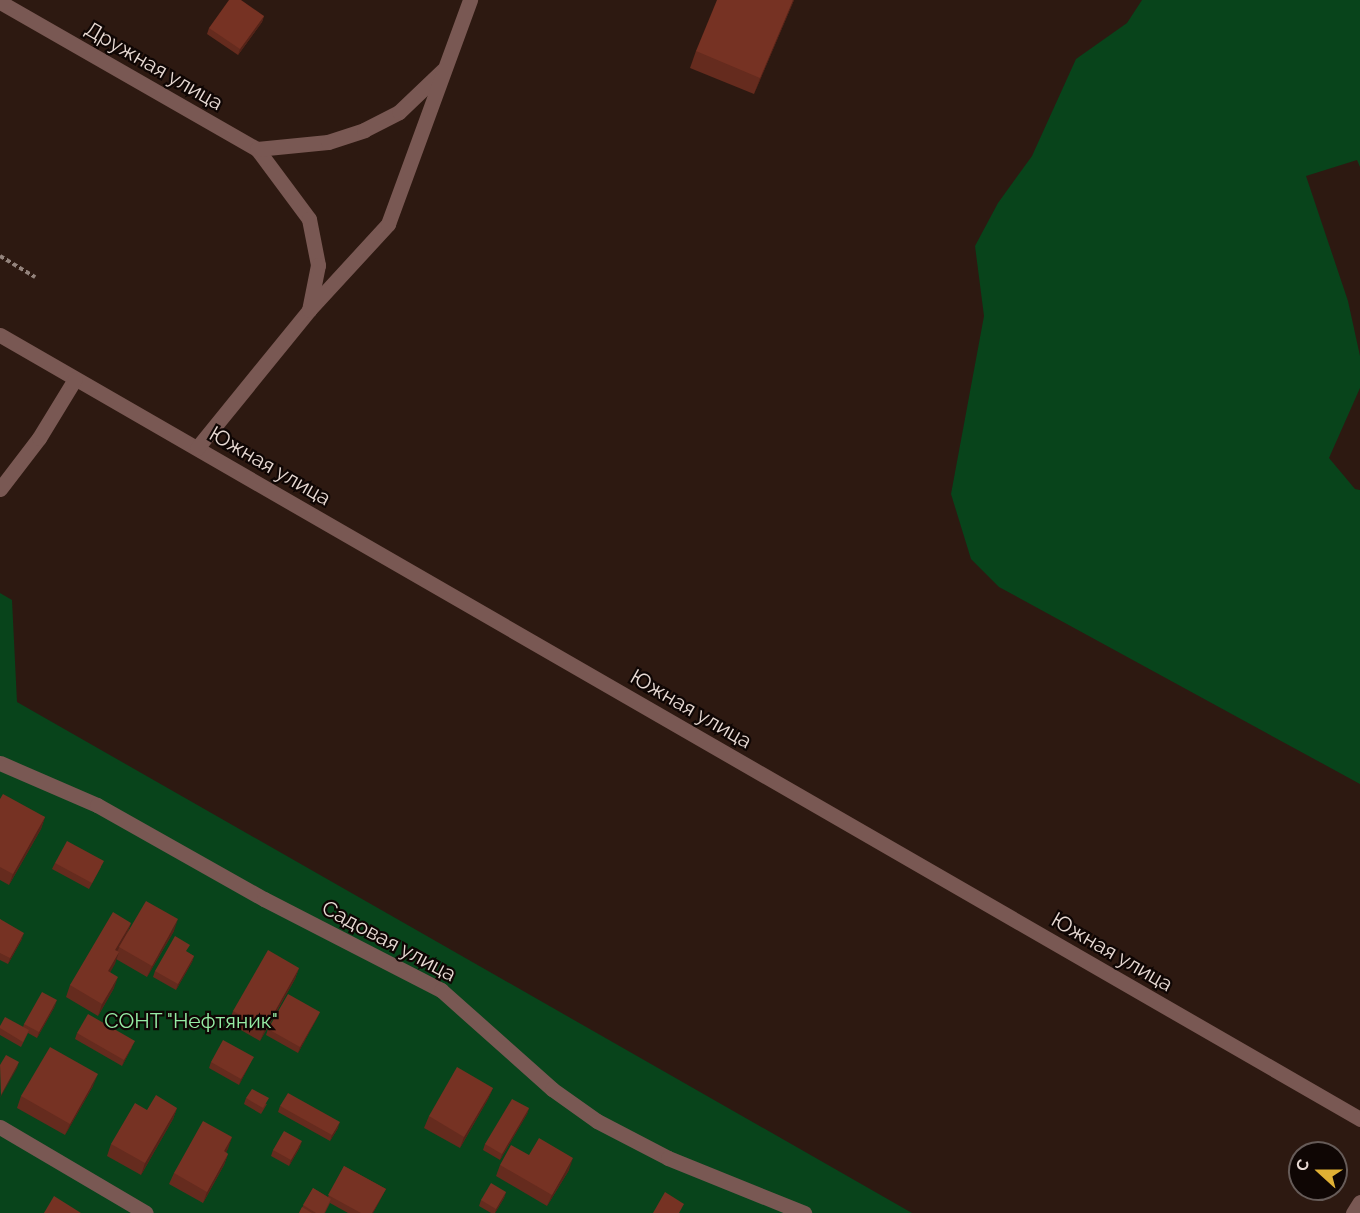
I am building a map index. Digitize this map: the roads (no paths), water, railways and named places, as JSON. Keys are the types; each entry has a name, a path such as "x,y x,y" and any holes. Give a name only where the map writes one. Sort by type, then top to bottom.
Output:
{"street":[{"path":"197,448 309,310 388,224 451,61 470,0"},
{"name":"Дружная улица","path":"0,2 257,149 309,219 318,265 309,310"},
{"path":"257,149 328,142 364,130 399,112 422,94 451,61"},
{"name":"Южная улица","path":"0,335 1360,1119"},
{"path":"0,489 39,438 75,379"},
{"name":"Садовая улица","path":"0,763 97,805 264,899 441,990 552,1089 597,1121 668,1158 804,1213"},
{"path":"0,1127 146,1213"},
{"path":"1353,1213 1360,1202"}],"park label":[{"name":"СОНТ \"Нефтяник\"","path":"191,1021"}]}
